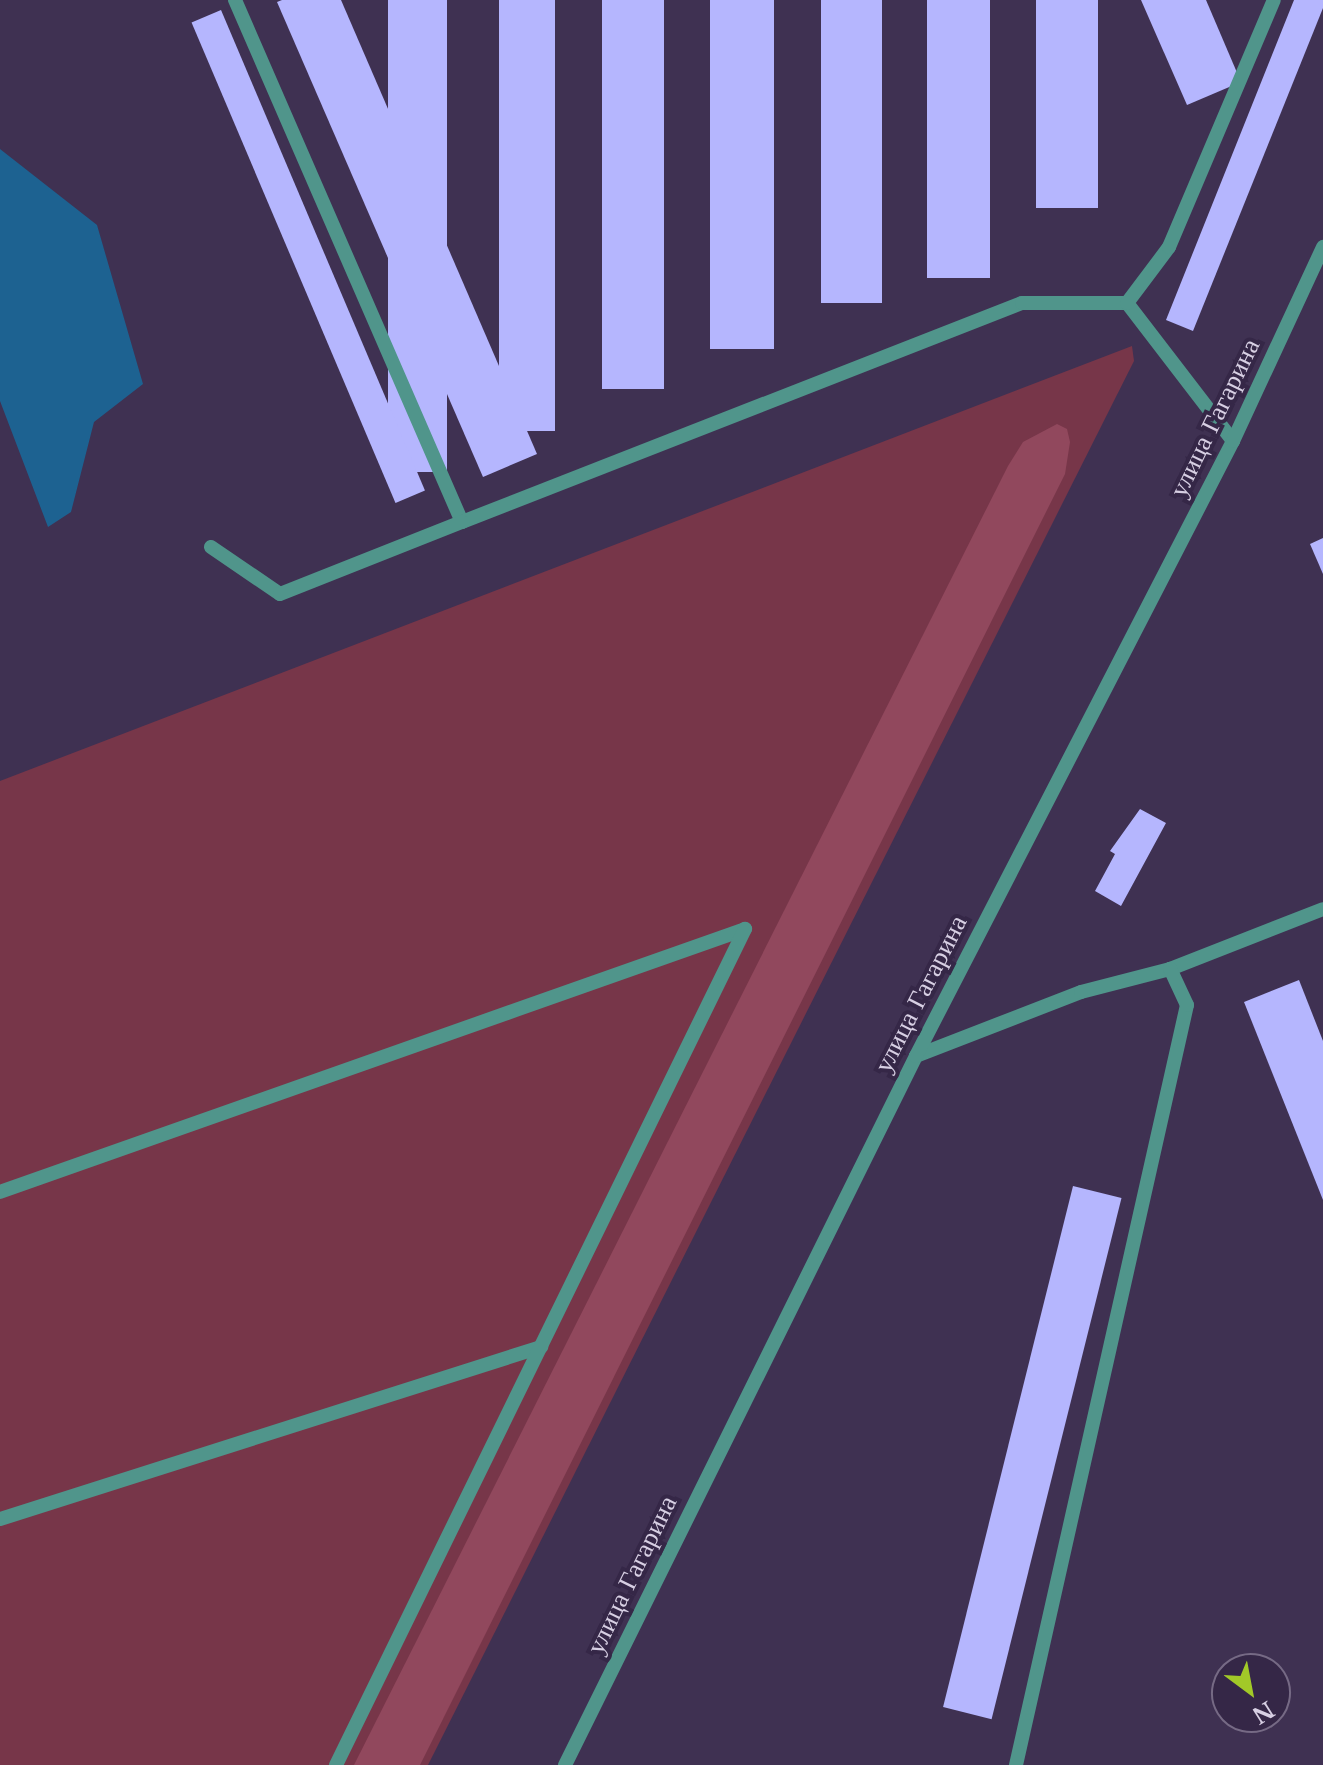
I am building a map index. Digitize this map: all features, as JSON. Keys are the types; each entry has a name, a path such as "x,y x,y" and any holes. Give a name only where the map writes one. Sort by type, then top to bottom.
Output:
{"street":[{"path":"235,0 462,522"},
{"path":"1127,303 1169,247 1274,0"},
{"name":"улица Гагарина","path":"565,1765 916,1056 1233,441 1323,247"},
{"path":"211,547 280,594 1022,303 1127,303"},
{"path":"1127,303 1233,441"},
{"path":"916,1056 1081,992 1170,969 1323,909"},
{"path":"0,1192 745,929 336,1765"},
{"path":"1016,1765 1187,1005 1170,969"},
{"path":"0,1519 541,1347"}],"shaded area":[{"path":"1132,346 1134,361 428,1765 0,1765 0,781"},
{"path":"1057,424 1067,429 1070,442 1065,474 420,1765 354,1765 1008,466 1023,442"}],"water":[{"path":"0,149 97,225 143,384 94,422 71,512 48,527 0,401"}],"building":[{"path":"341,0 537,454 483,477 277,2"},
{"path":"388,0 447,0 447,472 388,472"},
{"path":"499,0 555,0 555,431 499,431"},
{"path":"602,0 664,0 664,389 602,389"},
{"path":"710,0 774,0 774,349 710,349"},
{"path":"821,0 882,0 882,303 821,303"},
{"path":"927,0 990,0 990,278 927,278"},
{"path":"1036,0 1098,0 1098,208 1036,208"},
{"path":"1141,0 1206,0 1241,82 1187,105"},
{"path":"1294,0 1323,0 1323,8 1193,331 1166,320"},
{"path":"221,10 425,491 396,503 192,23"},
{"path":"1323,538 1323,574 1310,544"},
{"path":"1140,809 1166,823 1121,906 1095,891 1115,854 1110,851"},
{"path":"1299,980 1323,1041 1323,1200 1244,1002"},
{"path":"1073,1186 1122,1198 992,1719 943,1707"}]}
